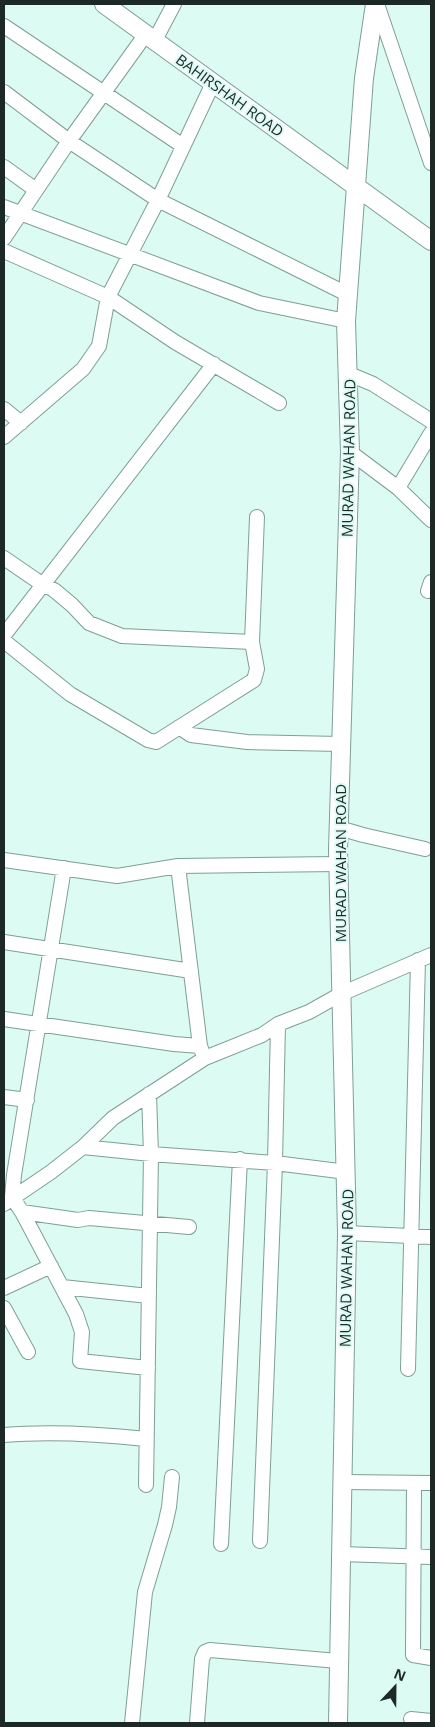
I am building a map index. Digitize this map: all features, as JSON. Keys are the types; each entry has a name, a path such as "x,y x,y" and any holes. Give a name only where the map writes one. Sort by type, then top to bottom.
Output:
{"street":[{"name":"BAHIRSHAH ROAD","path":"104,4 431,241"},
{"path":"4,238 103,93 150,37 174,4"},
{"path":"376,4 428,136 431,163"},
{"name":"MURAD WAHAN ROAD","path":"338,1723 348,1233 338,864 350,452 346,321 364,78 376,4"},
{"path":"4,26 183,146"},
{"path":"4,437 83,369 99,346 108,297 158,200 213,82"},
{"path":"4,92 69,141 158,200 349,295"},
{"path":"4,167 36,190"},
{"path":"4,208 259,303 346,321"},
{"path":"4,251 108,297 175,342 279,403"},
{"path":"4,635 214,364"},
{"path":"349,374 373,384 431,421"},
{"path":"4,409 21,423"},
{"path":"398,488 431,433"},
{"path":"350,452 398,488 431,520"},
{"path":"4,641 70,694 148,740 156,742 254,680 257,669 252,642 257,518"},
{"path":"4,558 54,590 89,623 122,636 252,642"},
{"path":"178,727 191,735 247,742 341,744"},
{"path":"339,828 425,849"},
{"path":"4,860 117,876 178,866 338,864"},
{"path":"178,866 202,1052"},
{"path":"8,1200 64,868"},
{"path":"4,942 191,971"},
{"path":"8,1200 51,1172 83,1147 112,1118 149,1094 202,1052 262,1035 278,1024 308,1012 341,994 431,955"},
{"path":"408,1369 418,960"},
{"path":"4,1019 174,1044 202,1052"},
{"path":"260,1541 275,1163 278,1024"},
{"path":"146,1485 152,1154 149,1094"},
{"path":"4,1097 26,1100"},
{"path":"83,1147 152,1154 240,1159 347,1172"},
{"path":"221,1544 240,1159"},
{"path":"8,1200 22,1212 76,1314 82,1332 80,1361 148,1368"},
{"path":"22,1212 78,1220 89,1218 189,1227"},
{"path":"348,1233 431,1237"},
{"path":"4,1288 51,1266"},
{"path":"62,1286 149,1296"},
{"path":"4,1308 28,1352"},
{"path":"4,1435 116,1436 146,1439"},
{"path":"132,1723 145,1592 165,1526 172,1477"},
{"path":"343,1482 431,1483"},
{"path":"414,1483 413,1655 431,1658"},
{"path":"341,1554 431,1556"},
{"path":"197,1723 202,1659 205,1652 210,1650 338,1661"},
{"path":"411,1719 431,1721"}]}
